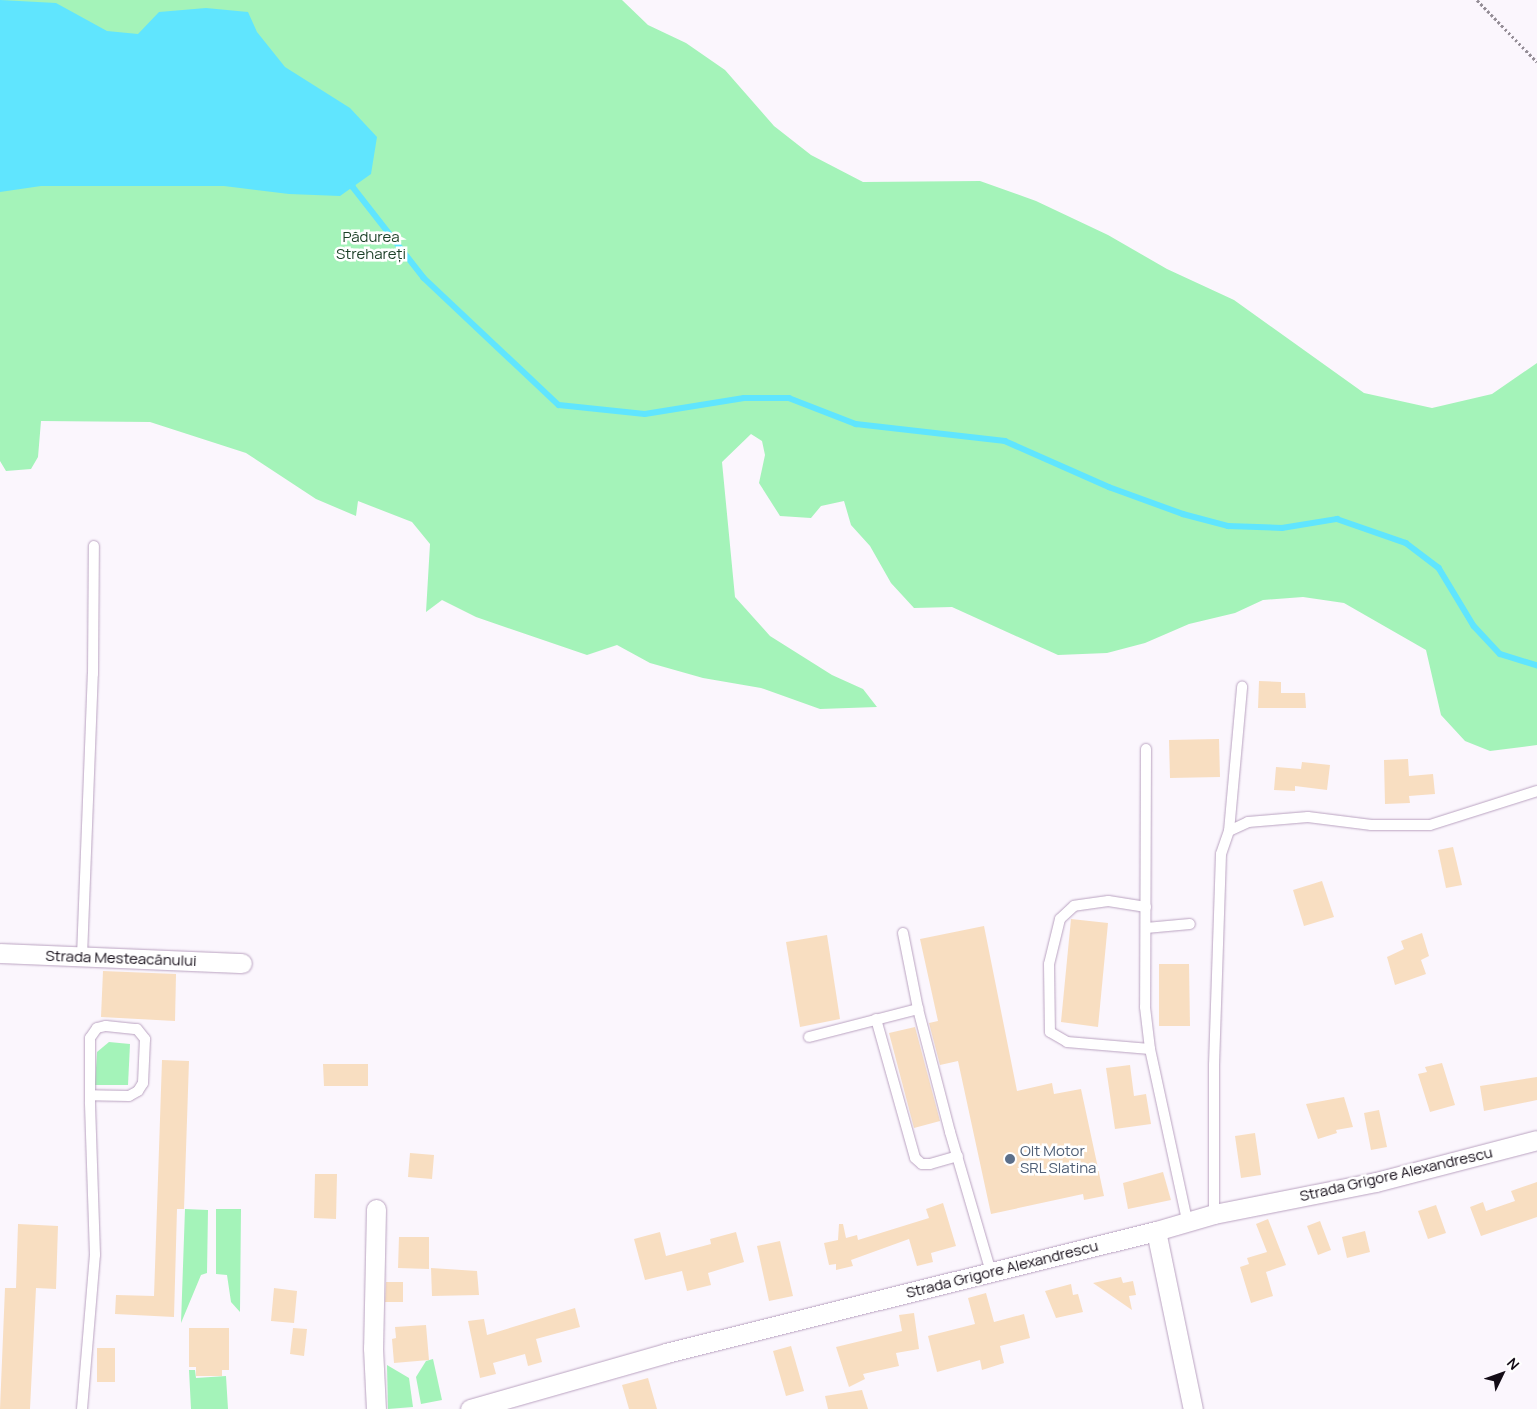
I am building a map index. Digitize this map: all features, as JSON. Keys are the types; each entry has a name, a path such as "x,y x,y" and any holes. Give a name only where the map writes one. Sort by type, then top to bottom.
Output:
{"street":[{"name":"Strada Mesteacănului","path":"0,953 242,963"},
{"name":"Strada Grigore Alexandrescu","path":"470,1409 666,1353 1156,1231 1187,1220 1376,1182 1537,1140"},
{"path":"376,1209 373,1348 376,1409"},
{"path":"1156,1231 1193,1409"}],"lane":[{"path":"82,956 93,674 94,546"},
{"path":"1214,1214 1214,1066 1221,854 1230,831 1242,686"},
{"path":"1146,749 1145,1008 1150,1049 1187,1220"},
{"path":"1230,831 1248,822 1308,817 1371,825 1430,825 1537,791"},
{"path":"1146,907 1108,901 1074,906 1063,915 1049,964 1050,1032 1055,1038 1067,1042 1150,1049"},
{"path":"1146,928 1190,924"},
{"path":"903,933 918,1009 992,1272"},
{"path":"809,1037 918,1009"},
{"path":"876,1019 915,1158 922,1164 930,1164 958,1156"},
{"path":"82,1409 95,1255 90,1095 90,1038 97,1028 137,1029 145,1039 143,1083 138,1091 129,1096 90,1095"}],"path":[{"path":"1477,0 1537,62"}],"green space":[{"name":"Pădurea Strehareți","path":"0,0 622,0 648,25 686,43 725,70 774,126 811,155 863,182 980,181 1036,201 1108,235 1167,269 1234,300 1364,393 1432,408 1492,394 1537,363 1537,745 1490,751 1465,741 1441,715 1426,650 1344,603 1303,597 1263,600 1235,613 1189,624 1145,643 1107,653 1058,655 952,607 914,608 891,583 870,546 851,525 844,501 821,506 811,518 780,516 759,483 765,455 762,441 751,434 722,462 735,597 770,636 832,675 863,689 877,707 820,709 761,688 703,678 650,663 617,645 587,655 476,617 442,600 426,612 430,544 412,522 358,501 356,516 316,499 246,453 150,422 41,421 38,457 31,469 6,471 0,461"},
{"path":"109,1042 130,1044 128,1085 95,1085 97,1052"},
{"path":"185,1209 208,1210 207,1273 201,1275 181,1323"},
{"path":"216,1209 241,1209 240,1312 231,1302 227,1275 216,1274"},
{"path":"433,1359 442,1400 421,1404 416,1377 426,1361"},
{"path":"387,1365 409,1378 413,1407 388,1409"},
{"path":"189,1370 195,1370 196,1378 226,1376 228,1409 191,1409"}],"water":[{"path":"0,0 56,3 107,31 138,34 159,12 206,8 248,12 257,32 285,67 350,108 377,137 371,174 340,196 289,194 224,186 41,186 0,192"}],"building":[{"path":"1259,681 1281,682 1281,693 1305,693 1306,708 1258,708"},
{"path":"1219,739 1220,777 1170,778 1169,740"},
{"path":"1408,759 1409,776 1433,774 1435,794 1409,796 1410,803 1385,804 1384,760"},
{"path":"1302,762 1330,765 1327,790 1295,786 1295,791 1274,790 1276,767 1301,769"},
{"path":"1453,847 1462,885 1446,888 1438,850"},
{"path":"1322,881 1334,917 1304,926 1293,890"},
{"path":"1071,919 1108,923 1098,1027 1061,1022"},
{"path":"984,926 1017,1091 1052,1083 1054,1094 1081,1089 1104,1196 1084,1200 1083,1194 991,1214 958,1061 940,1065 929,1023 938,1021 920,939"},
{"path":"1422,933 1429,956 1421,960 1426,974 1395,985 1387,957 1404,949 1401,941"},
{"path":"827,935 840,1019 800,1027 786,942"},
{"path":"1159,964 1189,964 1190,1026 1159,1026"},
{"path":"103,971 176,974 175,1021 101,1017"},
{"path":"915,1027 940,1121 914,1128 889,1033"},
{"path":"162,1060 189,1061 184,1209 177,1209 174,1317 115,1314 116,1295 154,1296"},
{"path":"1442,1063 1455,1105 1430,1112 1418,1074 1427,1072 1425,1067"},
{"path":"323,1064 368,1064 368,1086 324,1086"},
{"path":"1130,1065 1134,1096 1146,1094 1151,1124 1115,1129 1106,1068"},
{"path":"1537,1077 1537,1100 1484,1111 1480,1086"},
{"path":"1344,1097 1353,1127 1336,1130 1337,1133 1318,1139 1306,1104"},
{"path":"1379,1110 1387,1147 1371,1150 1364,1113"},
{"path":"1255,1133 1261,1175 1241,1178 1235,1136"},
{"path":"410,1153 434,1155 432,1179 408,1177"},
{"path":"1163,1172 1171,1200 1128,1209 1123,1183"},
{"path":"315,1174 337,1174 336,1219 314,1218"},
{"path":"1537,1182 1537,1217 1481,1236 1470,1207 1483,1202 1486,1211 1515,1201 1511,1191"},
{"path":"943,1203 956,1246 931,1253 933,1262 917,1266 909,1239 851,1260 853,1266 836,1270 836,1264 829,1265 824,1243 838,1240 839,1224 843,1224 846,1238 857,1235 858,1240 929,1218 926,1209"},
{"path":"1436,1205 1446,1233 1428,1239 1418,1211"},
{"path":"1268,1219 1286,1265 1266,1272 1273,1296 1251,1303 1240,1267 1249,1264 1247,1258 1267,1252 1256,1224"},
{"path":"1320,1221 1331,1250 1318,1255 1307,1226"},
{"path":"18,1224 58,1226 56,1289 36,1288 30,1409 0,1409 5,1288 16,1288"},
{"path":"1365,1231 1370,1252 1347,1258 1342,1237"},
{"path":"660,1232 666,1256 711,1244 710,1239 736,1232 744,1262 708,1273 711,1285 687,1291 682,1271 645,1280 634,1239"},
{"path":"399,1237 429,1237 429,1269 398,1268"},
{"path":"780,1241 793,1296 769,1301 757,1246"},
{"path":"431,1268 477,1271 479,1295 432,1296"},
{"path":"1121,1277 1123,1283 1133,1281 1136,1295 1129,1296 1132,1310 1093,1283"},
{"path":"386,1282 403,1282 403,1302 385,1302"},
{"path":"1071,1284 1073,1295 1078,1294 1083,1312 1056,1318 1045,1291"},
{"path":"274,1288 297,1291 294,1323 271,1321"},
{"path":"986,1293 994,1322 1024,1314 1030,1338 1000,1346 1004,1363 982,1370 980,1360 937,1372 928,1336 975,1324 968,1298"},
{"path":"575,1308 580,1327 536,1339 542,1362 528,1366 525,1354 493,1363 496,1374 480,1378 468,1321 484,1319 487,1335"},
{"path":"914,1313 919,1349 896,1353 899,1366 863,1374 865,1379 849,1387 836,1347 902,1331 899,1315"},
{"path":"426,1325 429,1360 394,1363 392,1339 396,1338 395,1327"},
{"path":"189,1328 229,1328 229,1370 222,1370 222,1376 196,1376 196,1367 189,1367"},
{"path":"293,1328 307,1329 304,1356 290,1354"},
{"path":"791,1346 804,1391 786,1396 773,1351"},
{"path":"97,1348 115,1348 115,1382 97,1382"},
{"path":"648,1378 657,1409 629,1409 622,1385"},
{"path":"862,1390 868,1409 828,1409 825,1396"}],"waterway":[{"path":"346,183 353,187 424,278 559,405 645,414 744,398 789,398 856,424 1005,441 1109,487 1183,514 1228,526 1282,528 1337,519 1406,543 1439,568 1474,626 1500,654 1537,665"}],"place":[{"name":"Olt Motor SRL Slatina","path":"1010,1159"}]}
